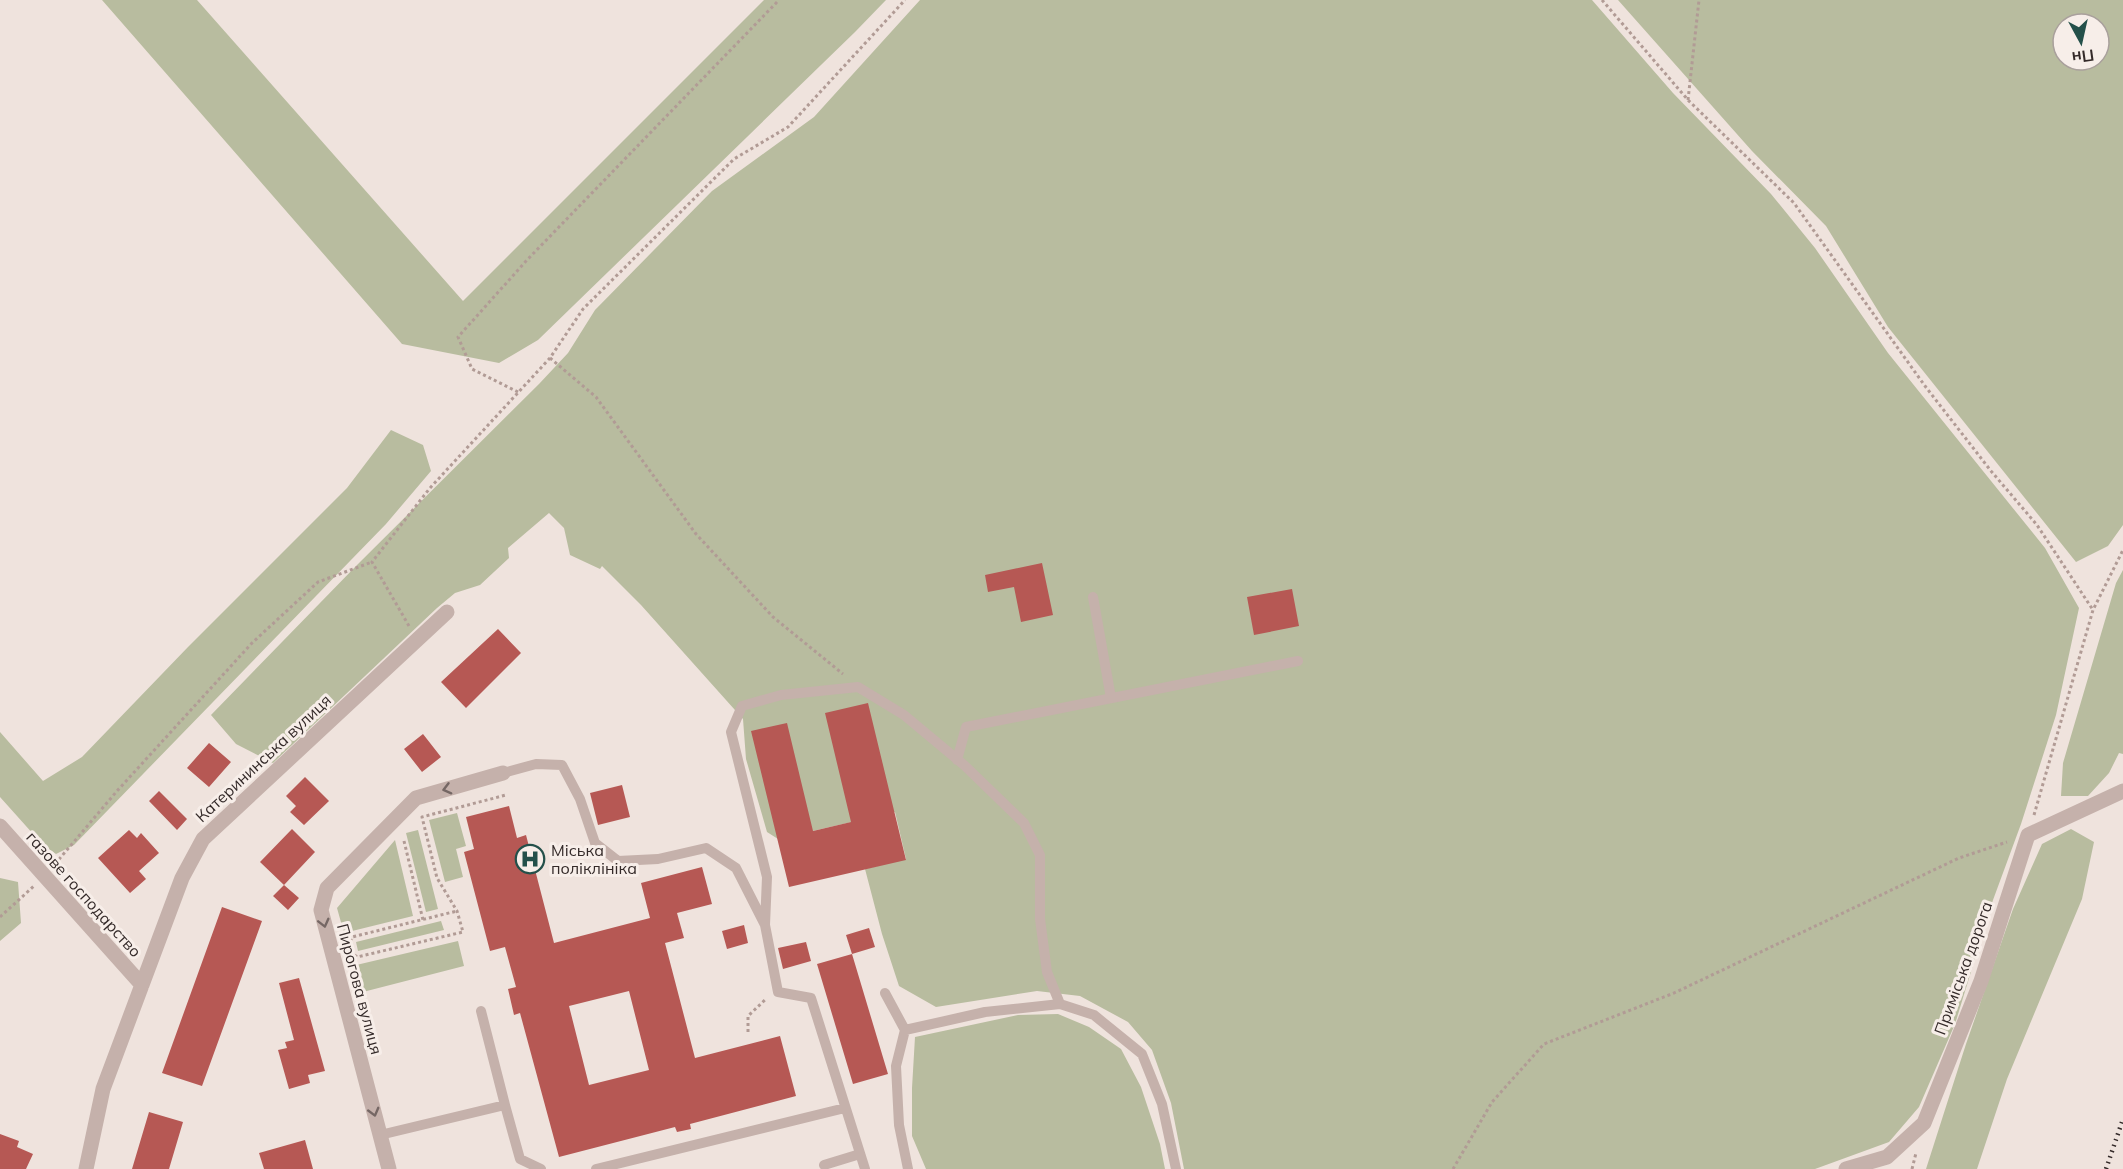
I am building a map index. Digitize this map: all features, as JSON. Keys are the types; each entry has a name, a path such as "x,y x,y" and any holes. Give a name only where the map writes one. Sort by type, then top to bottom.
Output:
{"street":[{"name":"Катерининська вулиця","path":"86,1169 103,1089 182,878 202,839 447,612"},
{"name":"Пирогова вулиця","path":"389,1169 321,910 327,888 416,798 503,773"},
{"path":"2028,835 2123,791"},
{"name":"газове господарство","path":"0,826 142,985"},
{"name":"Приміська дорога","path":"1846,1169 1887,1157 1924,1123 1981,981 2028,835"}],"lane":[{"path":"1093,597 1111,698"},
{"path":"957,760 966,726 1298,661"},
{"path":"865,1169 811,998 778,992 765,925 767,877 731,732 742,706 781,694 858,687 904,715 957,760 1024,823 1040,855 1040,919 1047,972 1060,1004"},
{"path":"503,773 536,764 562,765 580,799 594,843 618,861 658,859 706,848 736,868 765,925"},
{"path":"885,993 905,1030 896,1066 899,1125 908,1169"},
{"path":"905,1030 985,1012 1060,1004 1095,1015 1142,1054 1162,1104 1176,1169"},
{"path":"481,1011 520,1159 542,1169"},
{"path":"380,1135 505,1105"},
{"path":"596,1169 845,1107"},
{"path":"824,1165 860,1154"}],"path":[{"path":"518,392 472,369 458,337 527,260 779,0"},
{"path":"0,917 45,876 117,791 252,643 318,582 372,562 430,488 550,358 583,309 734,159 788,127 905,0"},
{"path":"1602,0 1688,99 1794,203 1924,386 2037,525 2093,610"},
{"path":"1688,99 1699,0"},
{"path":"550,358 596,397 696,534 773,617 858,687"},
{"path":"1453,1169 1492,1102 1544,1044 1674,993 1959,858 2028,835 2093,610 2123,550"},
{"path":"372,562 417,640"},
{"path":"348,948 357,957 462,932 457,911 437,878 422,817 506,795"},
{"path":"404,841 423,920"},
{"path":"348,948 352,937 457,911"},
{"path":"332,953 348,948"},
{"path":"748,1032 748,1016 760,1002 778,992"}],"green space":[{"path":"102,0 197,0 463,301 764,0 886,0 538,340 499,363 402,344"},
{"path":"920,0 1592,0 1673,93 1771,194 1815,248 1888,353 2045,548 2079,608 2056,715 2021,824 1993,900 1955,1024 1919,1107 1889,1142 1815,1169 1184,1169 1171,1103 1152,1050 1128,1022 1080,996 1037,991 936,1007 899,986 882,934 865,869 906,859 895,812 778,839 767,832 746,759 743,719 641,605 602,566 600,569 570,555 564,528 549,513 508,548 509,558 480,585 455,593 437,608 273,763 236,744 211,715 357,565 539,384 568,353 595,310 712,191 814,117"},
{"path":"1618,0 2123,0 2123,525 2108,546 2076,562 1888,327 1826,226 1752,151"},
{"path":"391,430 423,445 431,471 386,524 74,845 56,854 43,845 0,797 0,732 43,781 82,757 347,488"},
{"path":"2123,570 2123,754 2119,753 2109,773 2088,796 2061,796 2063,763 2116,583"},
{"path":"457,813 466,846 456,849 463,877 445,882 429,820"},
{"path":"2071,829 2094,842 2082,899 2007,1079 1977,1169 1926,1169 2013,909 2042,844"},
{"path":"418,830 438,909 426,912 406,833"},
{"path":"395,840 413,916 344,933 337,908"},
{"path":"0,878 18,882 21,923 0,941"},
{"path":"441,921 444,930 358,951 356,942"},
{"path":"458,941 464,966 359,993 352,966"},
{"path":"1058,1014 1089,1027 1121,1049 1141,1087 1160,1144 1165,1169 926,1169 912,1136 915,1037 1018,1015"}],"building":[{"path":"1042,563 1053,615 1021,622 1014,587 988,592 985,575"},
{"path":"1292,589 1299,626 1254,635 1247,597"},
{"path":"498,629 521,653 466,708 441,682"},
{"path":"868,703 906,860 789,887 751,731 787,723 813,831 851,822 825,713"},
{"path":"423,734 441,757 422,772 404,749"},
{"path":"209,743 231,762 209,787 187,768"},
{"path":"305,777 329,801 304,825 290,812 296,806 286,796"},
{"path":"622,785 630,817 598,825 590,793"},
{"path":"159,791 187,819 177,830 149,801"},
{"path":"509,806 517,838 526,835 554,943 650,918 641,883 702,867 712,904 677,913 684,938 665,943 695,1058 780,1036 796,1096 690,1124 691,1129 677,1132 675,1127 559,1157 520,1013 514,1015 508,989 516,987 505,947 490,951 464,852 474,849 466,817","holes":["629,991 649,1070 589,1085 569,1006"]},
{"path":"292,829 315,852 284,885 260,862"},
{"path":"129,830 137,838 141,833 159,853 139,871 146,879 130,893 98,858"},
{"path":"284,885 299,898 288,910 273,896"},
{"path":"222,907 262,921 202,1086 162,1073"},
{"path":"744,925 748,943 727,949 722,931"},
{"path":"869,928 875,947 852,954 846,935"},
{"path":"806,942 811,961 783,969 778,948"},
{"path":"852,954 888,1074 853,1084 817,964"},
{"path":"299,978 325,1071 308,1075 310,1083 289,1089 278,1050 287,1048 285,1042 294,1040 279,983"},
{"path":"149,1112 183,1122 169,1169 132,1169"},
{"path":"0,1134 19,1141 17,1147 33,1154 26,1169 0,1169"},
{"path":"305,1140 313,1169 264,1169 259,1153"}],"railway":[{"path":"2106,1169 2123,1119"}],"place":[{"name":"Міська поліклініка","path":"530,859"}]}
